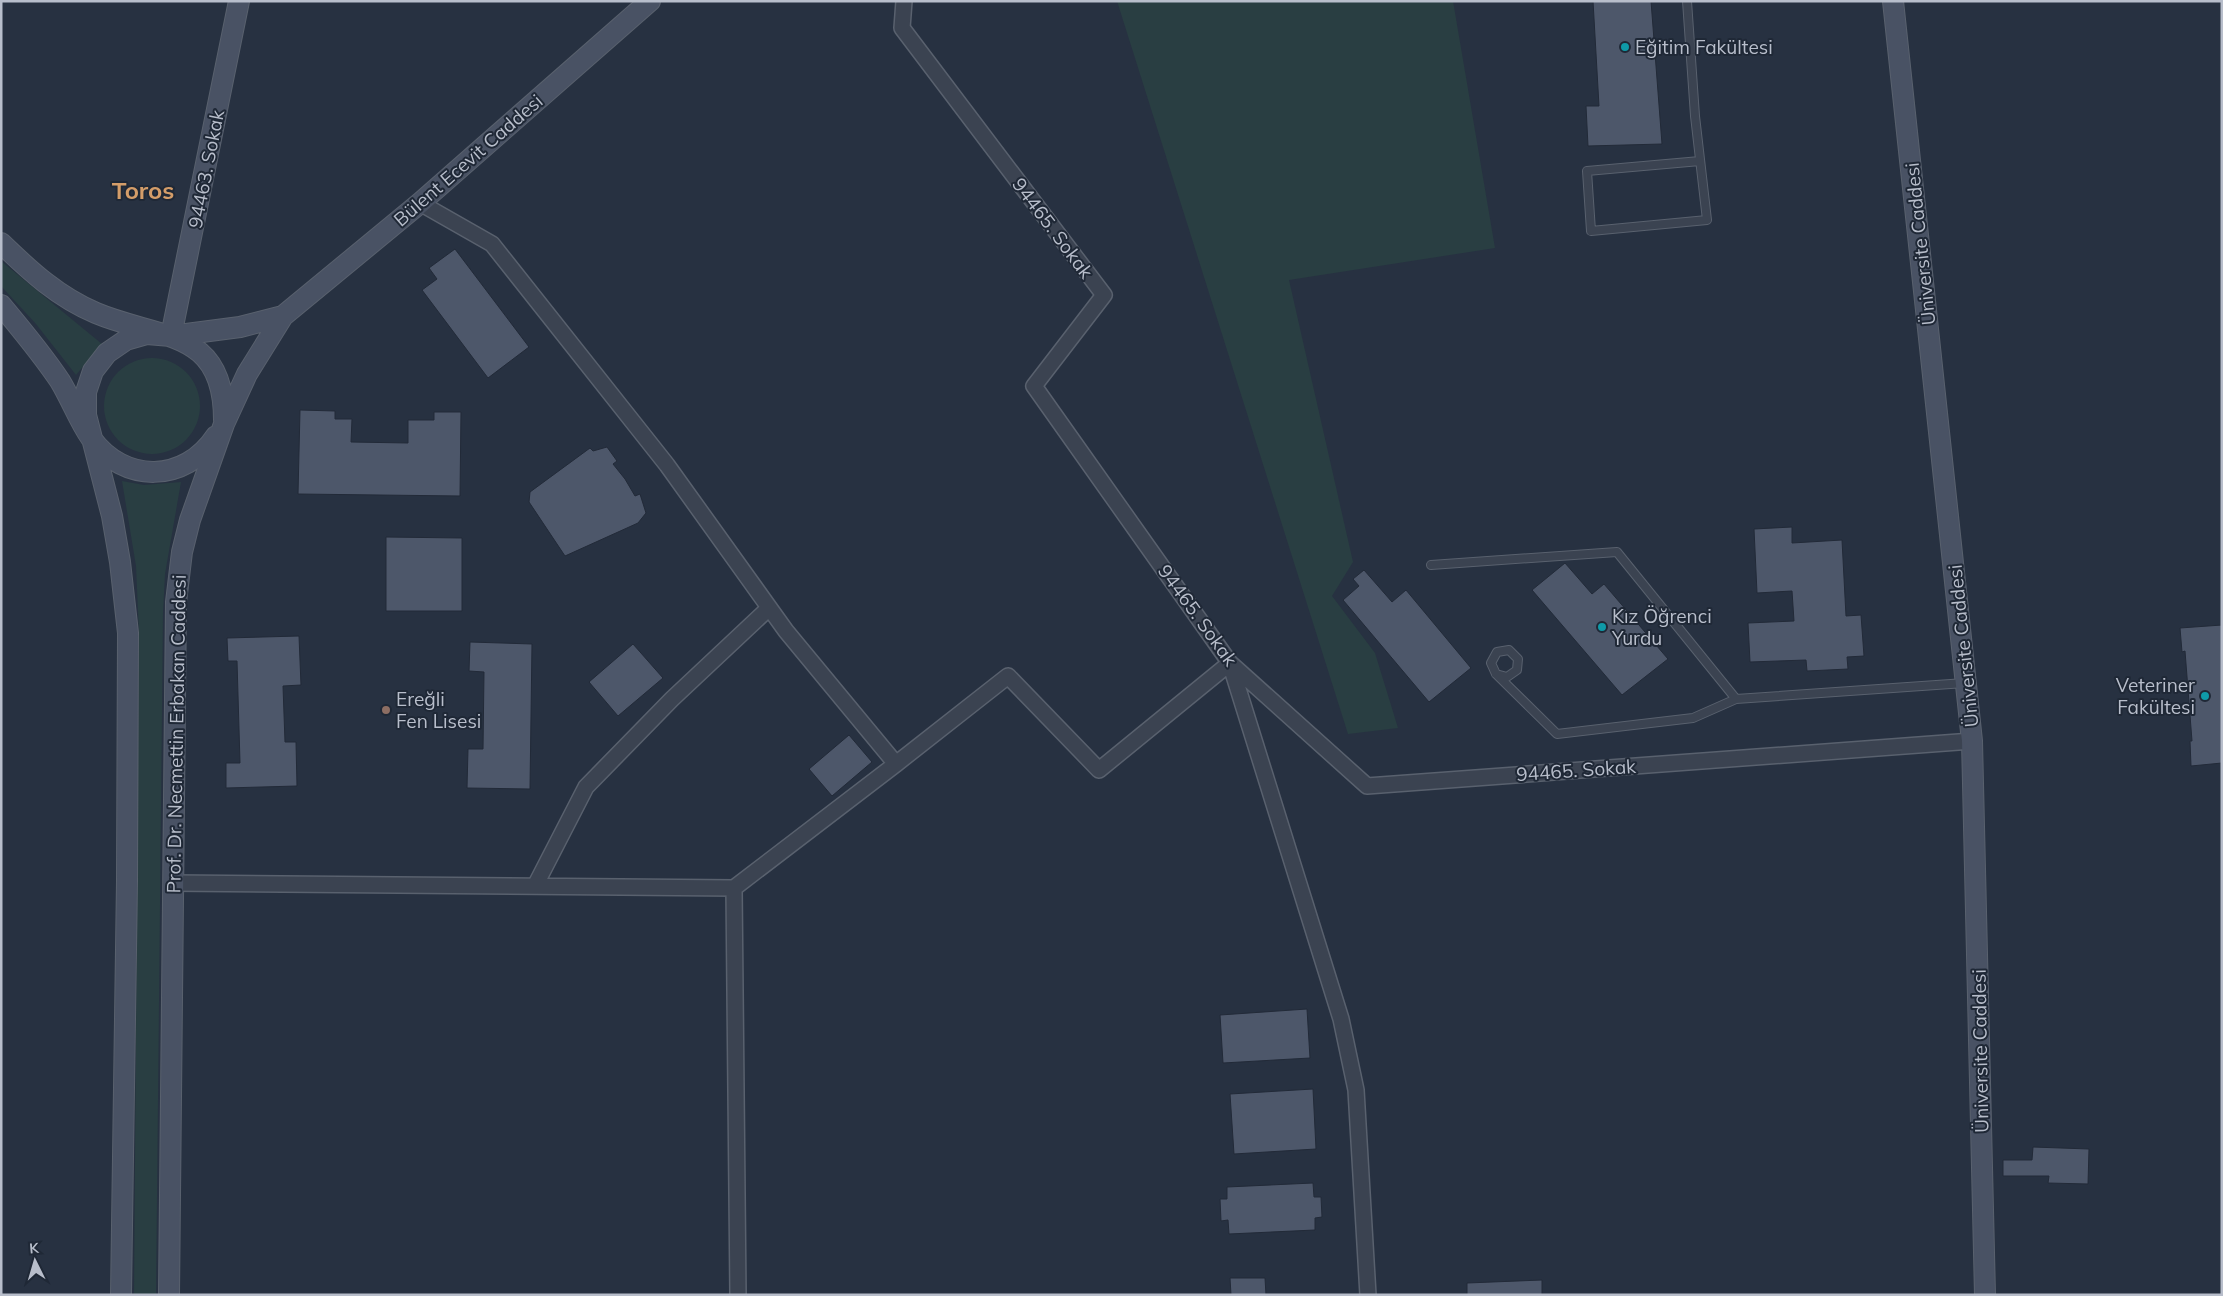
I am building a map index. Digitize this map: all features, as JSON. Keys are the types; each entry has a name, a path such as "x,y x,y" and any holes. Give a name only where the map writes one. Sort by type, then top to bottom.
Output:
{"main road":[{"name":"94463. Sokak","path":"171,336 239,1"},
{"name":"Bülent Ecevit Caddesi","path":"224,424 247,374 283,316 420,203 650,1"},
{"name":"Üniversite Caddesi","path":"1893,1 1972,740 1984,1295"},
{"path":"1,243 46,285 73,301 96,313 191,344 208,359 220,379 224,401 224,424 211,444 194,460 173,470 150,473 127,468 107,455 91,438 60,382 28,337 1,305"},
{"name":"Bülent Ecevit Caddesi","path":"171,336 240,328 283,316"},
{"path":"121,1295 127,872 128,633 120,562 112,516 86,415 86,392 93,371 102,359 107,353 126,340 147,334 171,336"},
{"name":"Prof. Dr. Necmettin Erbakan Caddesi","path":"169,1295 172,883 178,577 190,520 224,424"}],"street":[{"name":"94465. Sokak","path":"904,1 902,28 1104,296 1034,386 1230,663 1367,786 1972,740"},
{"path":"420,203 492,244 667,465 786,631 896,764"},
{"path":"535,886 586,787 672,699 769,608"},
{"path":"172,883 734,888 1008,676 1099,770 1230,663 1340,1019 1354,1081 1368,1295"},
{"path":"734,888 738,1295"}],"lane":[{"path":"1688,1 1700,161 1707,220 1591,231 1586,171 1700,161"},
{"path":"1431,565 1617,552 1736,699"},
{"path":"1496,674 1557,734 1693,718 1736,699 1967,683"}],"green space":[{"path":"1117,1 1453,1 1495,248 1289,280 1353,562 1332,596 1375,653 1398,728 1348,734"},
{"path":"1,261 102,344 76,375 36,324 1,286"},
{"path":"152,358 170,362 186,372 196,388 200,406 196,424 186,440 170,450 152,454 134,450 118,440 108,424 104,406 108,388 118,372 134,362"},
{"path":"122,481 144,485 181,482 165,574 163,613 156,1295 134,1295 139,633 136,566"}],"building":[{"name":"Eğitim Fakültesi","path":"1593,1 1651,1 1662,144 1588,146 1586,106 1599,106"},
{"path":"455,249 529,347 488,378 422,290 437,279 429,268"},
{"path":"300,410 335,411 335,419 352,419 351,442 408,443 408,420 434,420 434,412 461,412 460,496 298,494"},
{"path":"607,447 617,461 613,464 635,496 640,494 646,513 638,523 565,556 529,502 530,492 590,448 593,451"},
{"path":"1792,527 1792,543 1842,540 1846,616 1861,615 1864,656 1847,657 1848,669 1807,671 1806,660 1750,662 1748,623 1794,621 1792,591 1757,593 1754,529"},
{"path":"386,537 462,538 462,611 386,611"},
{"name":"Kız Öğrenci Yurdu","path":"1565,563 1592,594 1604,584 1668,659 1622,695 1532,590"},
{"path":"1364,570 1392,602 1406,590 1471,668 1429,702 1343,600 1359,586 1353,579"},
{"name":"Veteriner Fakültesi","path":"2222,625 2222,763 2191,766 2190,741 2192,741 2185,651 2182,652 2180,628"},
{"path":"299,636 301,685 283,686 285,742 296,742 297,786 226,788 226,763 240,763 237,661 228,661 227,638"},
{"path":"470,642 532,644 530,789 467,788 468,749 483,749 484,672 469,671"},
{"path":"633,644 663,678 618,716 589,682"},
{"path":"849,735 872,762 832,796 809,769"},
{"path":"1307,1009 1310,1058 1223,1063 1220,1015"},
{"path":"1313,1089 1316,1149 1234,1154 1230,1094"},
{"path":"2033,1147 2089,1149 2088,1184 2048,1183 2049,1176 2003,1176 2003,1160 2032,1160"},
{"path":"1313,1183 1314,1197 1321,1197 1322,1217 1315,1218 1315,1230 1229,1234 1228,1220 1221,1221 1220,1199 1227,1199 1227,1187"},
{"path":"1230,1278 1265,1278 1266,1295 1231,1295"},
{"path":"1542,1280 1542,1295 1467,1295 1467,1283"}],"place":[{"name":"Eğitim Fakültesi","path":"1625,47"},
{"name":"Kız Öğrenci Yurdu","path":"1602,627"},
{"name":"Veteriner Fakültesi","path":"2205,696"},
{"name":"Ereğli Fen Lisesi","path":"386,710"}],"district":[{"name":"Toros","path":"143,191"}]}
